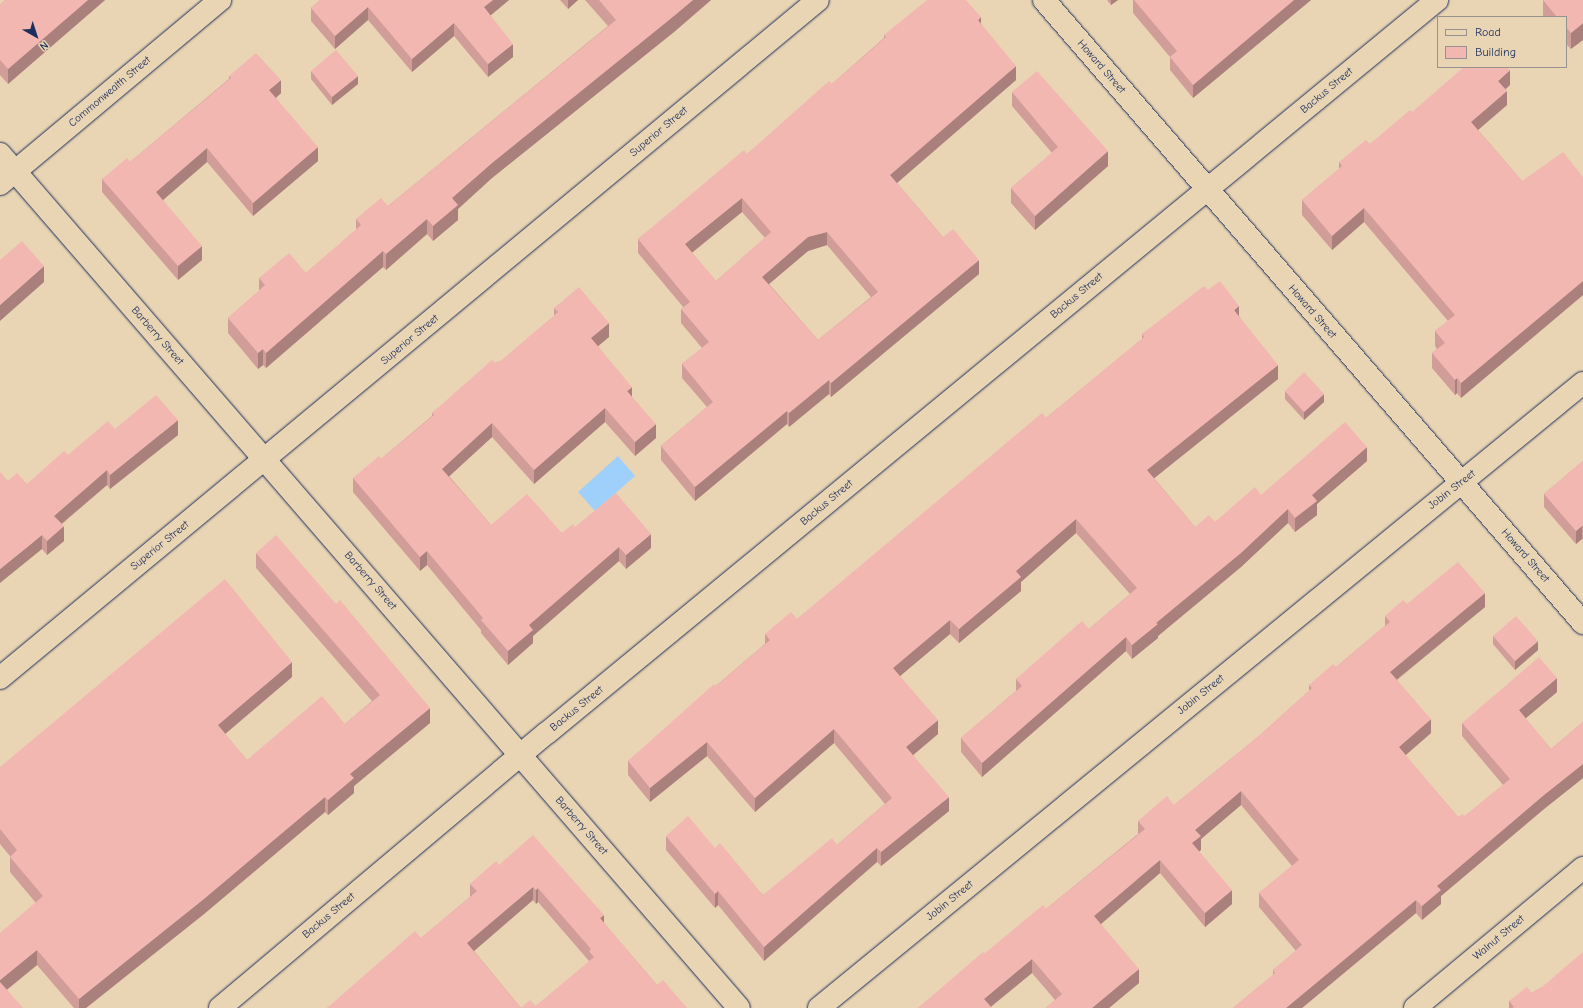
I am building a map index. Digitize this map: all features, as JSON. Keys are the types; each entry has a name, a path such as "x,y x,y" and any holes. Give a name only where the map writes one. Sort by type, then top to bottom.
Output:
{"street":[{"name":"Commonwealth Street","path":"8,178 220,0"},
{"name":"Superior Street","path":"0,678 265,460 818,0"},
{"name":"Howard Street","path":"1044,0 1460,483 1583,623"},
{"name":"Backus Street","path":"220,1008 521,755 1437,0"},
{"name":"Barberry Street","path":"0,154 8,178 265,460 739,1008"},
{"name":"Jobin Street","path":"819,1008 1583,383"},
{"name":"Walnut Street","path":"1415,1008 1583,868"}],"water":[{"path":"618,456 635,476 595,511 578,492"}],"building":[{"path":"5,0 88,0 8,69 0,60 0,5"},
{"path":"320,0 493,0 484,7 513,44 488,64 454,23 412,59 368,7 335,36 311,8"},
{"path":"599,0 693,0 492,163 452,198 458,205 433,226 427,219 386,254 383,251 266,353 263,349 258,353 228,318 265,285 259,278 289,253 306,273 361,225 356,219 381,198 388,206 616,20"},
{"path":"927,0 966,0 981,17 978,20 1016,66 890,175 943,237 953,229 979,260 831,383 829,380 789,413 787,411 695,487 661,446 713,402 682,364 709,342 681,309 690,302 638,239 744,150 747,154 829,81 832,84 886,37 884,35","holes":["742,198 771,232 716,281 685,244","827,232 878,292 818,340 762,277 808,237"]},
{"path":"1134,0 1294,0 1193,85 1170,57 1177,51"},
{"path":"1543,0 1583,0 1583,23 1571,33 1567,28 1567,16 1556,16"},
{"path":"336,50 358,76 332,97 311,71"},
{"path":"256,53 281,80 269,90 318,147 253,203 207,148 156,192 202,246 178,266 102,179 127,158 130,162 231,78 229,76"},
{"path":"1463,68 1508,68 1510,70 1498,81 1507,91 1471,122 1522,181 1563,152 1583,177 1583,281 1461,383 1457,378 1455,380 1432,353 1445,343 1435,331 1455,315 1364,208 1332,236 1302,200 1342,166 1339,162 1366,140 1370,144 1410,110 1412,112"},
{"path":"1037,71 1108,151 1035,216 1011,188 1058,147 1012,92"},
{"path":"22,241 44,266 0,305 0,260"},
{"path":"1220,281 1239,306 1234,310 1278,365 1147,470 1195,527 1209,515 1215,522 1255,487 1261,495 1345,422 1367,447 1312,495 1317,501 1295,518 1288,509 1241,553 1156,623 1158,624 1132,645 1126,637 982,763 961,738 1022,686 1016,679 1082,621 1089,629 1137,588 1076,519 1016,571 1021,577 959,629 950,620 893,668 938,720 906,747 949,797 881,852 877,848 764,947 718,891 715,894 666,836 688,816 715,848 720,843 763,895 832,838 837,845 892,798 834,729 755,798 707,742 650,788 628,761 714,684 716,686 770,640 765,634 791,612 797,619 1042,413 1046,418 1144,337 1142,334 1204,286 1208,290"},
{"path":"579,287 609,323 591,338 632,387 627,391 656,424 635,442 605,408 534,470 492,423 442,469 491,525 527,494 562,533 573,524 575,527 616,493 651,534 626,555 619,547 529,625 533,630 508,651 481,620 483,618 427,551 420,557 353,478 379,456 381,459 434,415 432,413 492,360 495,363 501,361 558,312 554,308"},
{"path":"1304,372 1324,394 1304,412 1285,391"},
{"path":"156,395 178,420 110,475 107,470 54,516 64,526 47,541 42,535 0,569 0,472 8,481 17,473 27,484 64,451 68,455 108,421 115,429"},
{"path":"1583,461 1583,526 1576,531 1544,494"},
{"path":"276,535 336,604 340,600 430,708 350,774 354,778 328,800 325,797 204,899 79,999 37,950 0,980 0,933 43,896 10,857 17,850 0,829 0,767 225,579 292,662 218,725 247,760 322,696 345,724 380,695 256,553"},
{"path":"1458,562 1485,593 1390,672 1431,719 1399,747 1458,817 1462,814 1465,816 1510,779 1462,723 1539,657 1557,678 1519,710 1551,749 1583,722 1583,764 1544,795 1437,886 1441,890 1422,906 1416,900 1286,1008 1233,1008 1275,973 1273,970 1302,945 1259,893 1299,860 1241,791 1195,830 1201,836 1192,843 1232,890 1205,913 1160,860 1094,916 1139,969 1092,1008 1046,1008 1062,994 1032,959 984,999 992,1008 918,1008 983,952 984,954 1043,905 1046,909 1145,829 1138,821 1167,796 1174,805 1259,736 1312,688 1309,685 1333,664 1336,667 1390,622 1385,616 1403,600 1407,604"},
{"path":"1516,616 1538,641 1515,661 1493,636"},
{"path":"533,835 604,915 600,918 657,985 663,980 687,1008 521,1008 327,1008 415,931 421,938 477,891 470,884 496,861 499,865","holes":["533,887 536,890 538,888 591,949 589,951 594,957 536,1006 530,1000 521,1008 467,943"]},
{"path":"1583,952 1583,1008 1512,1008 1514,1007 1509,1001 1527,987 1532,993 1542,987"},
{"path":"0,982 23,1008 0,1008"}]}
